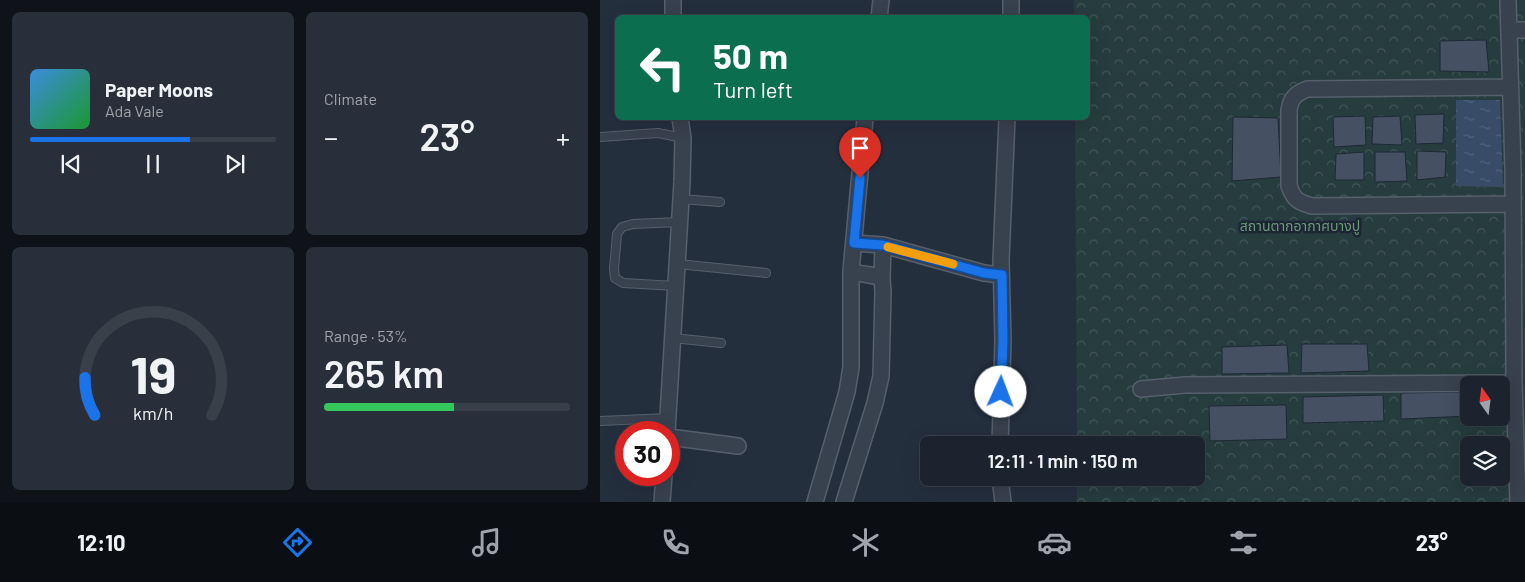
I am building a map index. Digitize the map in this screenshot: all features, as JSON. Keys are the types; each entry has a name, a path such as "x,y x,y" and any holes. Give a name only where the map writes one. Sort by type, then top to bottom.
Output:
{"street":[{"path":"673,0 674,15"},
{"path":"879,15 881,0"},
{"path":"1011,0 1011,15"},
{"path":"1508,0 1510,87 1519,169 1513,204 1514,383 1518,502"},
{"path":"1509,30 1525,30"},
{"path":"1510,87 1307,89 1298,92 1291,100 1289,110 1289,186 1292,195 1298,202 1312,206 1513,204"},
{"path":"667,421 681,199 683,138 680,120"},
{"path":"815,502 847,392 851,367 855,273 854,243 865,120"},
{"path":"1000,436 1003,340 1002,275 1007,120"},
{"path":"854,243 883,245 984,273 1002,275"},
{"path":"844,502 875,403 880,376 883,292 878,277 883,245"},
{"path":"855,273 878,277"},
{"path":"1141,389 1185,385 1514,383"},
{"path":"680,438 738,446"},
{"path":"662,502 663,486"},
{"path":"1001,486 1003,502"}],"lane":[{"path":"600,137 658,133 683,138"},
{"path":"681,199 720,202"},
{"path":"676,286 623,283 615,278 614,269 617,234 622,227 633,224 680,222"},
{"path":"678,264 766,273"},
{"path":"673,338 721,343"},
{"path":"600,421 615,422"}],"green space":[{"name":"สถานตากอากาศบางปู","path":"1074,0 1525,0 1525,502 1077,502 1077,486 1205,486 1205,436 1077,436 1075,120 1090,120 1090,15 1074,15"}],"water":[{"path":"1456,100 1500,100 1503,187 1456,186"}],"building":[{"path":"1486,40 1489,72 1440,71 1440,41"},
{"path":"1444,114 1443,143 1416,144 1415,115"},
{"path":"1365,116 1366,145 1334,147 1333,117"},
{"path":"1400,116 1402,145 1372,144 1373,117"},
{"path":"1233,117 1278,118 1281,177 1232,181"},
{"path":"1417,151 1446,152 1445,177 1417,180"},
{"path":"1364,152 1364,180 1335,180 1336,154"},
{"path":"1375,152 1405,152 1407,181 1375,182"},
{"path":"1302,344 1367,344 1369,371 1301,373"},
{"path":"1287,345 1289,373 1222,374 1222,347"},
{"path":"1460,392 1460,416 1401,419 1401,393"},
{"path":"1383,395 1384,421 1303,423 1303,397"},
{"path":"1286,405 1287,439 1210,441 1209,406"}],"slow traffic":[{"path":"888,247 953,264"}],"route":[{"path":"860,178 854,243 883,245 984,273 1002,275 1003,340 1001,392"}]}
